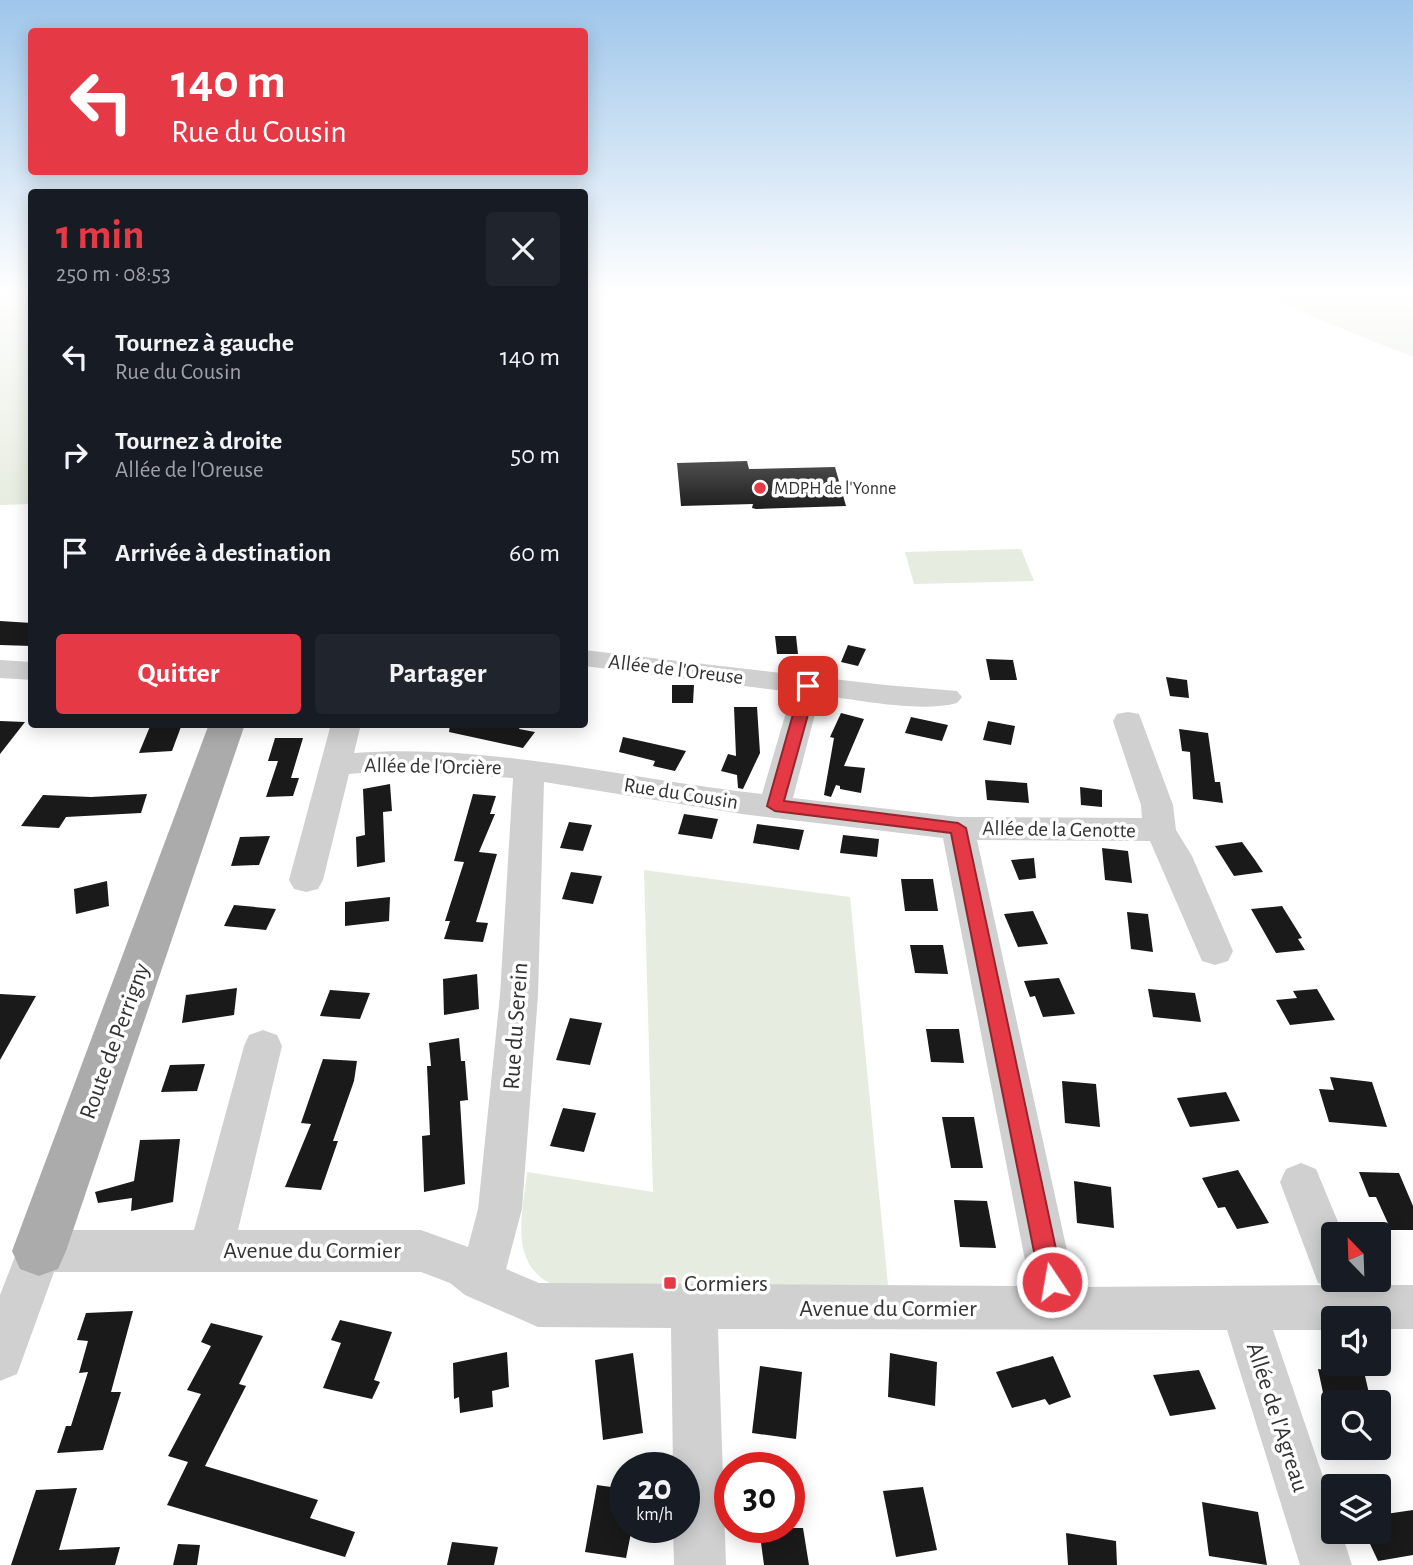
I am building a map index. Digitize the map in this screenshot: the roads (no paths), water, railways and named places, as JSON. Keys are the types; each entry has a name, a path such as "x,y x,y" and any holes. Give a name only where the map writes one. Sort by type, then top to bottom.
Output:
{"main road":[{"name":"Route de Perrigny","path":"39,1251 226,728"}],"street":[{"name":"Allée de l'Oreuse","path":"588,658 808,686 947,697"},
{"path":"0,669 28,671"},
{"path":"775,806 808,686"},
{"name":"Allée de la Genotte","path":"1128,721 1157,805 1160,830 1175,856 1215,951"},
{"name":"Allée de l'Orcière","path":"306,880 345,728"},
{"name":"Allée de l'Orcière","path":"336,765 386,761 530,769"},
{"name":"Rue du Cousin","path":"530,769 775,806 958,828"},
{"name":"Rue du Serein","path":"481,1280 500,1209 519,995 530,769"},
{"path":"958,828 1057,1309"},
{"name":"Allée de la Genotte","path":"958,828 1160,830"},
{"path":"211,1250 263,1046"},
{"path":"1301,1182 1321,1234"},
{"name":"Avenue du Cormier","path":"39,1251 421,1251 466,1268 481,1280 538,1305 694,1308 1242,1308 1321,1289"},
{"name":"Route de Perrigny","path":"0,1357 39,1251"},
{"name":"Avenue du Cormier","path":"1365,1292 1413,1307"},
{"path":"694,1308 700,1565"},
{"name":"Allée de l'Agreau","path":"1242,1308 1326,1565"}],"place":[{"name":"MDPH de l'Yonne","path":"760,488"},
{"name":"Cormiers","path":"670,1283"}]}
